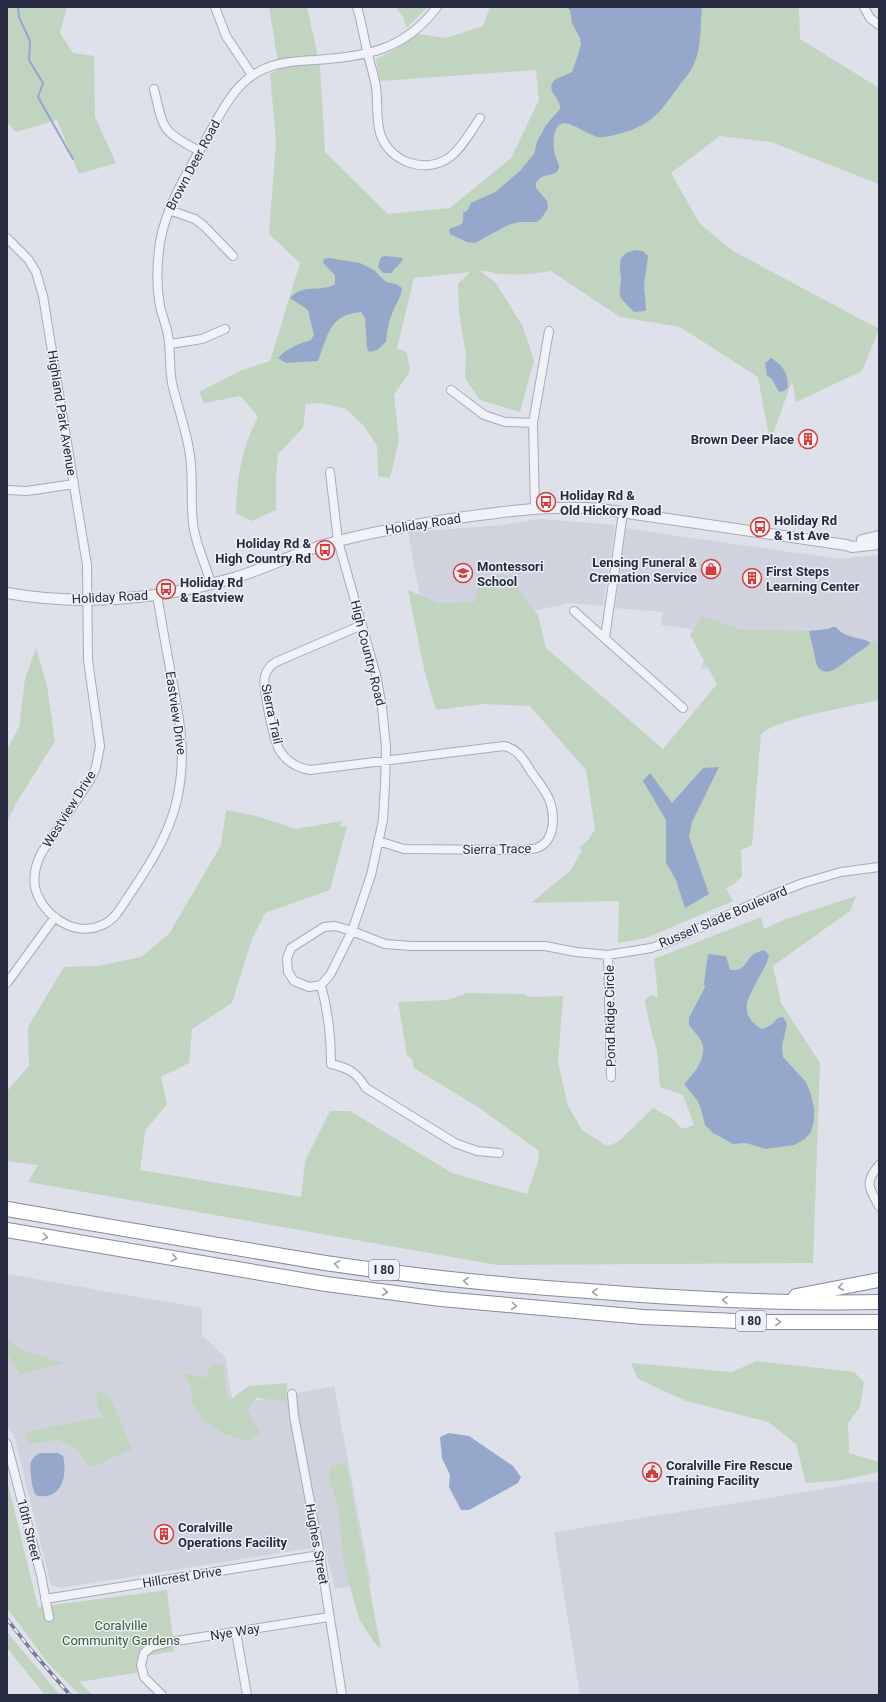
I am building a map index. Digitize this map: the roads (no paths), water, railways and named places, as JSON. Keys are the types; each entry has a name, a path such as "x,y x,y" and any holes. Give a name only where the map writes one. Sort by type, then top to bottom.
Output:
{"highway":[{"name":"I 80","path":"7,1209 326,1263 443,1278 641,1295 764,1302 879,1302"},
{"name":"I 80","path":"7,1230 326,1284 441,1299 643,1317 760,1322 879,1322"},
{"path":"764,1302 879,1280"},
{"path":"848,1323 879,1329"}],"street":[{"path":"215,7 226,36 252,75"},
{"path":"357,7 376,87 380,133 388,148 401,160 417,165 441,162 456,151 480,118"},
{"name":"Brown Deer Road","path":"212,584 196,540 192,523 192,468 186,434 172,382 170,344 161,307 157,274 160,241 169,210 178,189 199,151 232,96 237,88 252,75 267,67 284,62 368,54 381,50 404,38 425,22 437,7"},
{"path":"864,7 870,18 879,25"},
{"path":"154,89 161,119 168,132 173,137 199,151"},
{"path":"169,210 194,220 204,226 233,256"},
{"name":"Highland Park Avenue","path":"7,238 28,259 36,272 43,296 87,565 87,600"},
{"path":"170,344 202,339 225,329"},
{"path":"535,508 533,423 549,331"},
{"path":"451,390 484,415 505,422 533,423"},
{"name":"High Country Road","path":"321,985 330,976 352,931 371,875 383,820 386,761 382,707 376,675 338,541 330,472"},
{"path":"7,490 27,491 74,484"},
{"name":"Holiday Road","path":"7,593 37,597 87,600 157,595 231,579 338,541 370,533 406,526 535,508 580,508 623,513 852,547 879,544"},
{"path":"605,638 623,513"},
{"name":"Holiday Road","path":"846,545 852,542 879,536"},
{"name":"Eastview Drive","path":"55,917 70,926 83,929 98,927 113,918 144,874 160,848 169,828 176,806 183,755 180,727 157,595"},
{"name":"Westview Drive","path":"55,917 43,904 37,893 35,880 36,866 42,852 90,780 99,756 98,729 90,684 88,660 87,600"},
{"path":"574,611 683,708"},
{"name":"Sierra Trail","path":"362,625 276,662 270,666 264,682 275,740 280,751 294,765 310,770 386,761"},
{"name":"Sierra Trace","path":"378,842 404,849 525,850 538,848 546,842 551,834 553,825 549,799 517,751 509,747 504,746 386,761"},
{"name":"Russell Slade Boulevard","path":"321,985 308,987 294,981 288,972 287,958 291,948 324,928 335,926 385,944 411,946 545,946 576,952 608,955 651,948 671,941 770,896 803,883 841,872 879,867"},
{"path":"7,983 55,917"},
{"name":"Pond Ridge Circle","path":"608,955 611,1078"},
{"path":"321,985 327,1009 331,1036 332,1064 347,1068 360,1078 366,1088 455,1144 477,1152 499,1153"},
{"path":"879,1165 871,1174 869,1184 879,1206"},
{"name":"Hughes Street","path":"292,1394 294,1416 320,1556 342,1695"},
{"name":"10th Street","path":"7,1444 39,1569 49,1617"},
{"name":"Hillcrest Drive","path":"45,1599 320,1556"},
{"name":"Nye Way","path":"162,1695 144,1677 141,1665 144,1653 151,1647 159,1644 329,1617"},
{"path":"236,1632 247,1695"}],"water":[{"path":"566,7 702,7 700,43 697,57 689,73 661,110 641,126 622,133 598,137 569,124 564,123 558,126 555,133 554,147 559,166 558,170 557,172 541,177 536,183 536,188 547,201 548,208 541,219 536,222 519,222 508,225 475,243 467,242 450,234 449,229 462,223 463,213 468,210 471,203 495,192 520,171 534,154 537,142 546,125 560,109 559,102 551,89 551,86 554,80 572,72 581,44 580,38 572,23 570,10"},
{"path":"636,250 643,251 648,256 644,285 646,309 645,311 634,312 620,296 620,264 622,257 625,254"},
{"path":"381,257 403,258 392,273 383,273 378,267"},
{"path":"329,258 360,263 374,270 386,282 396,284 402,288 387,331 386,342 377,350 369,352 367,348 365,318 361,312 350,314 342,317 331,328 318,361 286,363 278,358 289,349 311,340 314,335 308,310 290,298 295,293 306,289 330,287 335,284 335,275 323,263 324,259"},
{"path":"771,358 782,367 786,374 788,387 784,391 779,392 771,378 767,376 765,363"},
{"path":"836,627 839,631 847,635 870,642 869,645 840,666 826,672 817,666 809,631 828,629"},
{"path":"719,767 692,822 689,837 709,894 685,908 676,880 666,863 666,820 643,781 650,773 672,803 703,768"},
{"path":"764,950 769,955 748,1000 748,1016 762,1029 771,1025 778,1018 783,1017 787,1024 782,1046 783,1057 806,1082 814,1108 814,1120 811,1132 805,1139 794,1145 766,1149 746,1143 733,1144 713,1133 705,1125 697,1100 684,1084 699,1065 703,1054 702,1043 689,1025 689,1018 705,987 704,984 708,954 726,956 730,970 736,970 745,965 754,954"},
{"path":"449,1433 469,1436 513,1466 521,1477 518,1483 469,1510 461,1510 449,1487 450,1475 442,1458 440,1437"},
{"path":"40,1453 58,1453 63,1456 65,1468 63,1481 57,1491 46,1496 36,1495 31,1479 31,1462 35,1456"}],"waterway":[{"path":"18,7 19,17 30,41 29,60 43,83 38,97 73,159"}],"railway":[{"path":"7,1619 70,1695"}],"place":[{"name":"Brown Deer Place","path":"808,439"},
{"name":"Holiday Rd & Old Hickory Road","path":"546,502"},
{"name":"Holiday Rd & 1st Ave","path":"760,527"},
{"name":"Holiday Rd & High Country Rd","path":"325,550"},
{"name":"Lensing Funeral & Cremation Service","path":"711,569"},
{"name":"Montessori School","path":"463,573"},
{"name":"First Steps Learning Center","path":"752,578"},
{"name":"Holiday Rd & Eastview","path":"166,589"},
{"name":"Coralville Fire Rescue Training Facility","path":"652,1472"},
{"name":"Coralville Operations Facility","path":"164,1534"}],"park label":[{"name":"Coralville Community Gardens","path":"121,1632"}]}
